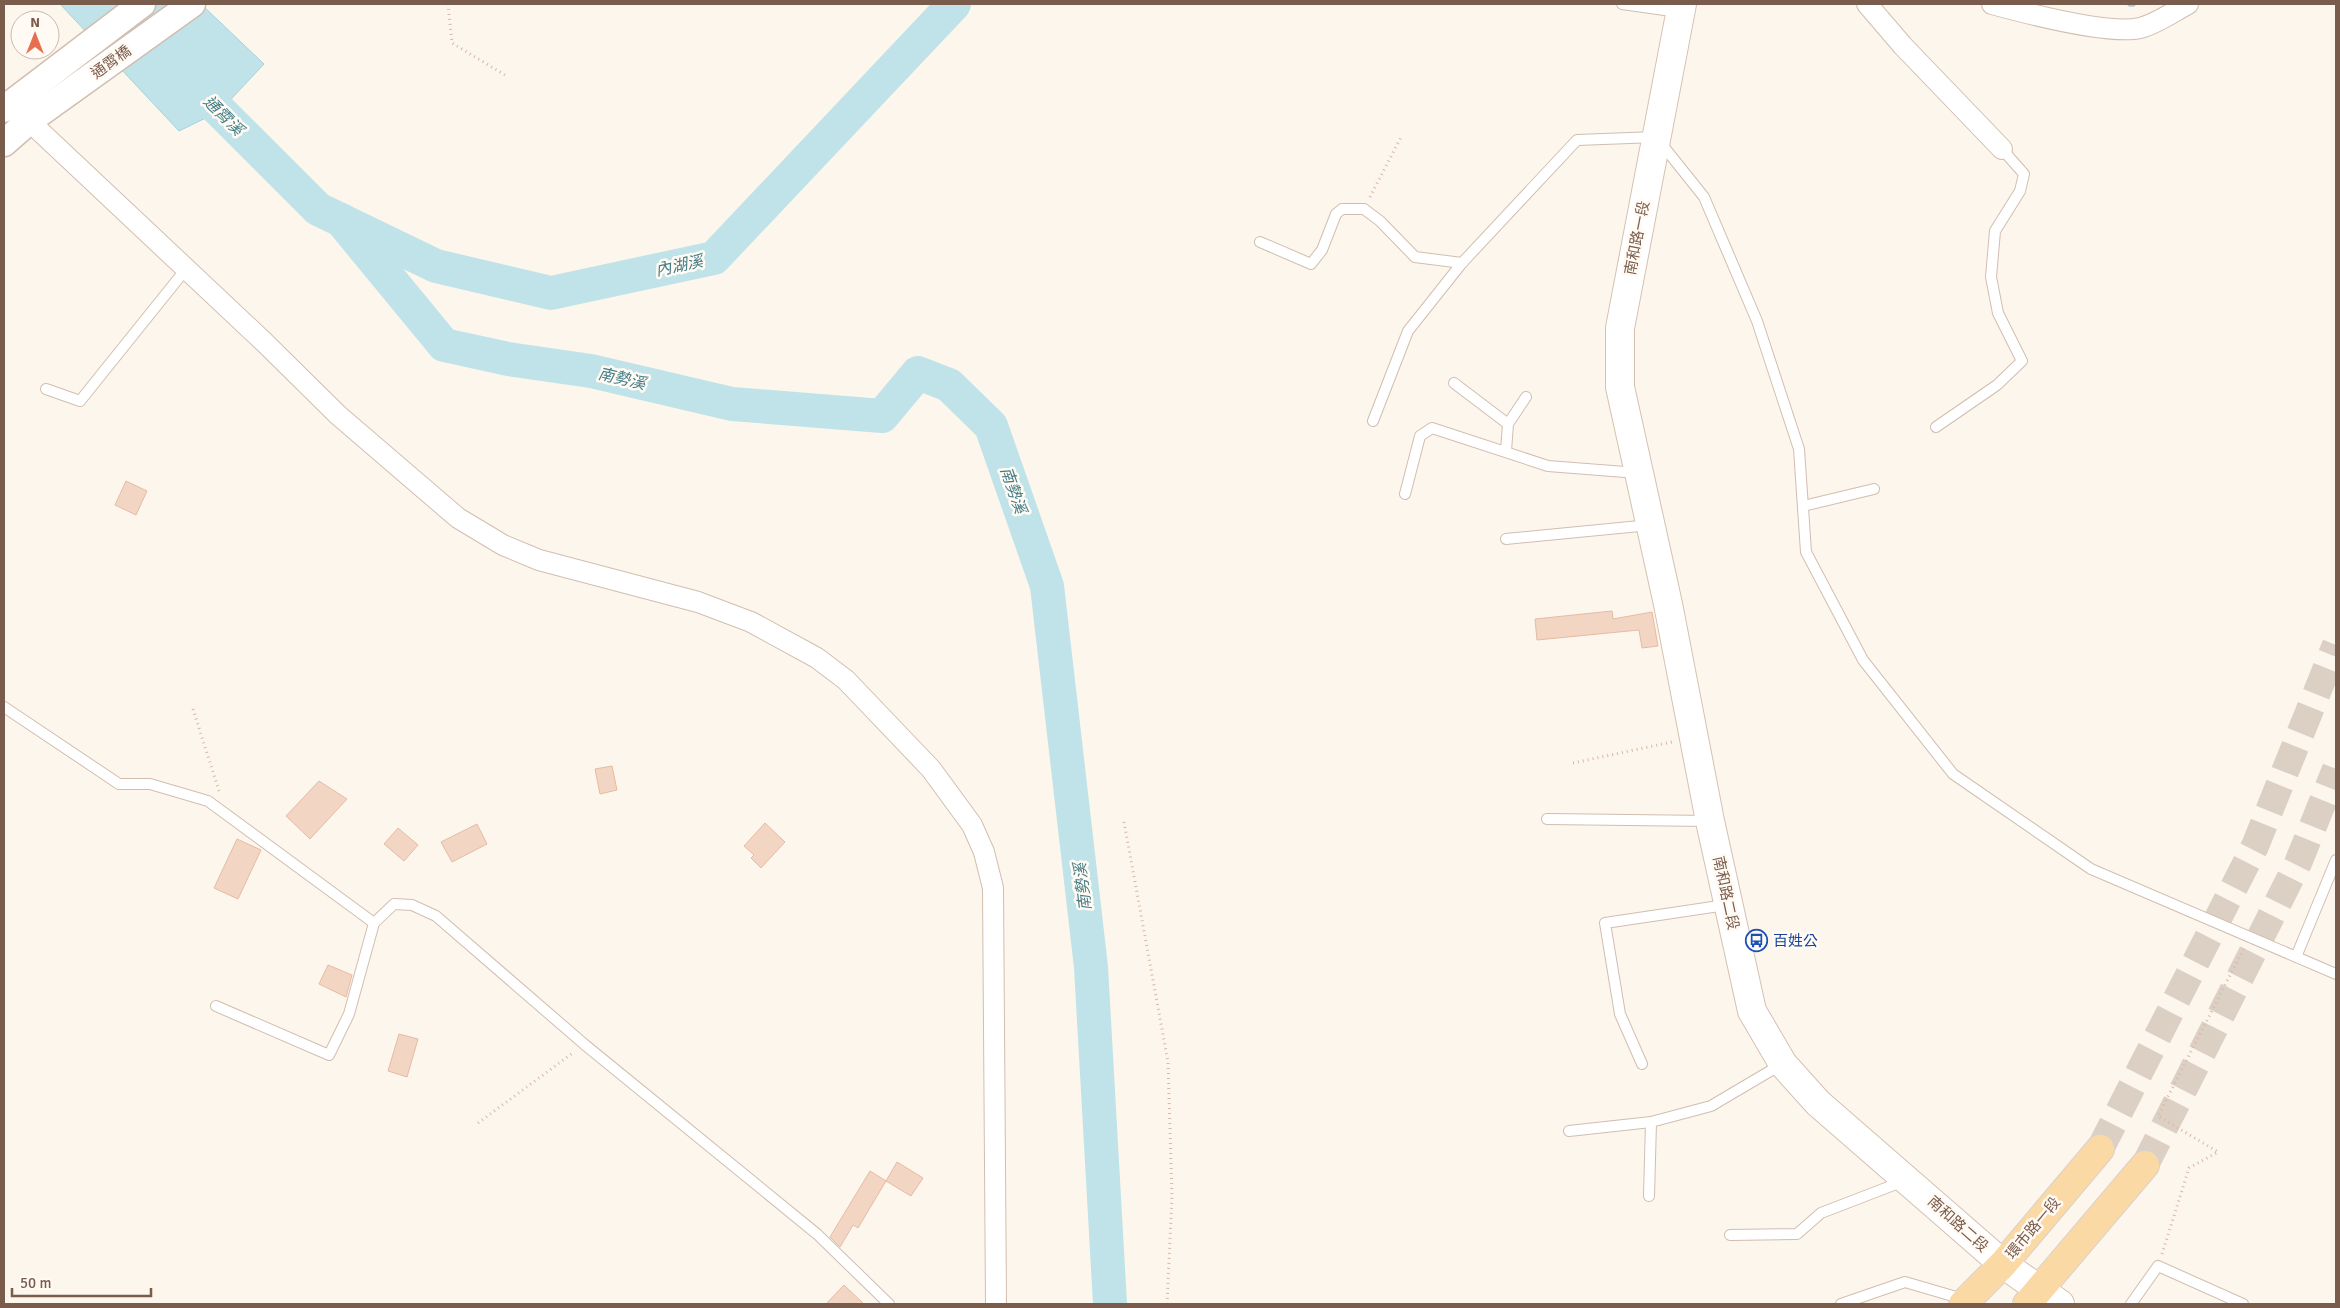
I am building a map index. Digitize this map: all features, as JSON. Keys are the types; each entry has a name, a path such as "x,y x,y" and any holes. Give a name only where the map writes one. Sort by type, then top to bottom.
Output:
{"main road":[{"name":"南和路一段","path":"1638,472 1620,387 1620,328 1681,8"},
{"name":"南和路二段","path":"1638,472 1668,604 1710,821 1752,1011 1782,1064 1818,1103 1908,1179 2042,1299"},
{"name":"環市路一段","path":"1965,1302 2003,1264 2100,1149"},
{"path":"2042,1299 2145,1165"}],"street":[{"name":"通霄橋","path":"14,109 142,4"},
{"name":"通霄橋","path":"14,109 192,4"},
{"path":"1867,4 1903,46 2002,150"},
{"path":"1992,4 2017,7 2123,30 2140,28 2188,4"},
{"path":"4,144 14,109 186,269 338,415 458,518 503,545 539,560 698,602 751,622 817,658 846,680 931,769 972,825 984,852 993,888 996,1304"}],"lane":[{"path":"1622,4 1681,8"},
{"path":"1373,421 1408,331 1462,263 1577,140 1656,137 1704,197 1757,321 1799,449 1806,552 1863,660 1953,774 2091,868 2336,974"},
{"path":"1936,427 1997,385 2022,361 1998,313 1991,278 1995,231 2020,191 2024,174 2002,150"},
{"path":"1260,242 1311,264 1322,250 1336,214 1342,210 1364,209 1380,221 1415,257 1462,263"},
{"path":"46,389 80,402 186,269"},
{"path":"1454,383 1508,424"},
{"path":"1506,451 1508,424 1526,397"},
{"path":"1405,494 1420,436 1432,428 1548,466 1638,472"},
{"path":"1803,506 1874,489"},
{"path":"1506,539 1650,525"},
{"path":"4,707 119,784 150,784 208,801 228,818 374,923"},
{"path":"1547,819 1710,821"},
{"path":"2296,957 2336,860"},
{"path":"216,1006 328,1055 349,1014 374,923 394,904 412,905 436,916 584,1044 817,1234 889,1304"},
{"path":"1642,1064 1620,1014 1605,923 1728,904"},
{"path":"1569,1131 1651,1122 1711,1106 1782,1064"},
{"path":"1649,1196 1651,1122"},
{"path":"1730,1235 1797,1234 1821,1213 1908,1179"},
{"path":"2131,1304 2158,1266 2243,1304"},
{"path":"1841,1304 1905,1282 1965,1302"}],"path":[{"path":"448,4 452,43 505,75"},
{"path":"1364,209 1401,137"},
{"path":"193,709 228,818"},
{"path":"1573,762 1694,737"},
{"path":"1124,822 1168,1062 1172,1196 1167,1304"},
{"path":"2158,1266 2190,1168 2218,1152 2158,1116 2250,937"},
{"path":"478,1123 584,1044"}],"water":[{"path":"60,4 201,4 264,64 220,111 179,131"}],"building":[{"path":"126,481 147,491 136,515 115,505"},
{"path":"1612,611 1613,619 1652,612 1658,646 1642,648 1639,630 1537,640 1535,619"},
{"path":"612,766 617,790 600,794 595,769"},
{"path":"319,781 347,799 310,839 286,816"},
{"path":"765,823 785,842 761,868 751,858 754,855 744,846"},
{"path":"477,824 487,844 452,862 441,842"},
{"path":"398,828 418,845 404,861 384,844"},
{"path":"237,839 261,850 238,899 214,888"},
{"path":"328,965 352,975 346,997 319,984"},
{"path":"399,1034 418,1039 407,1077 388,1071"},
{"path":"897,1162 923,1178 911,1196 886,1181"},
{"path":"870,1171 886,1181 858,1228 853,1225 840,1247 830,1237"},
{"path":"844,1285 864,1304 826,1304"}],"waterway":[{"name":"內湖溪","path":"188,79 318,209 436,266 551,293 714,258 954,4"},
{"name":"南勢溪","path":"341,220 444,345 508,359 591,371 732,404 882,416 918,373 949,385 991,426 1047,586 1091,967 1110,1304"}],"tunnel":[{"path":"2100,1149 2255,846 2336,645"},
{"path":"2145,1165 2298,863 2336,769"}],"place":[{"name":"百姓公","path":"1757,941"}],"water label":[{"name":"通霄溪","path":"224,115"}]}
